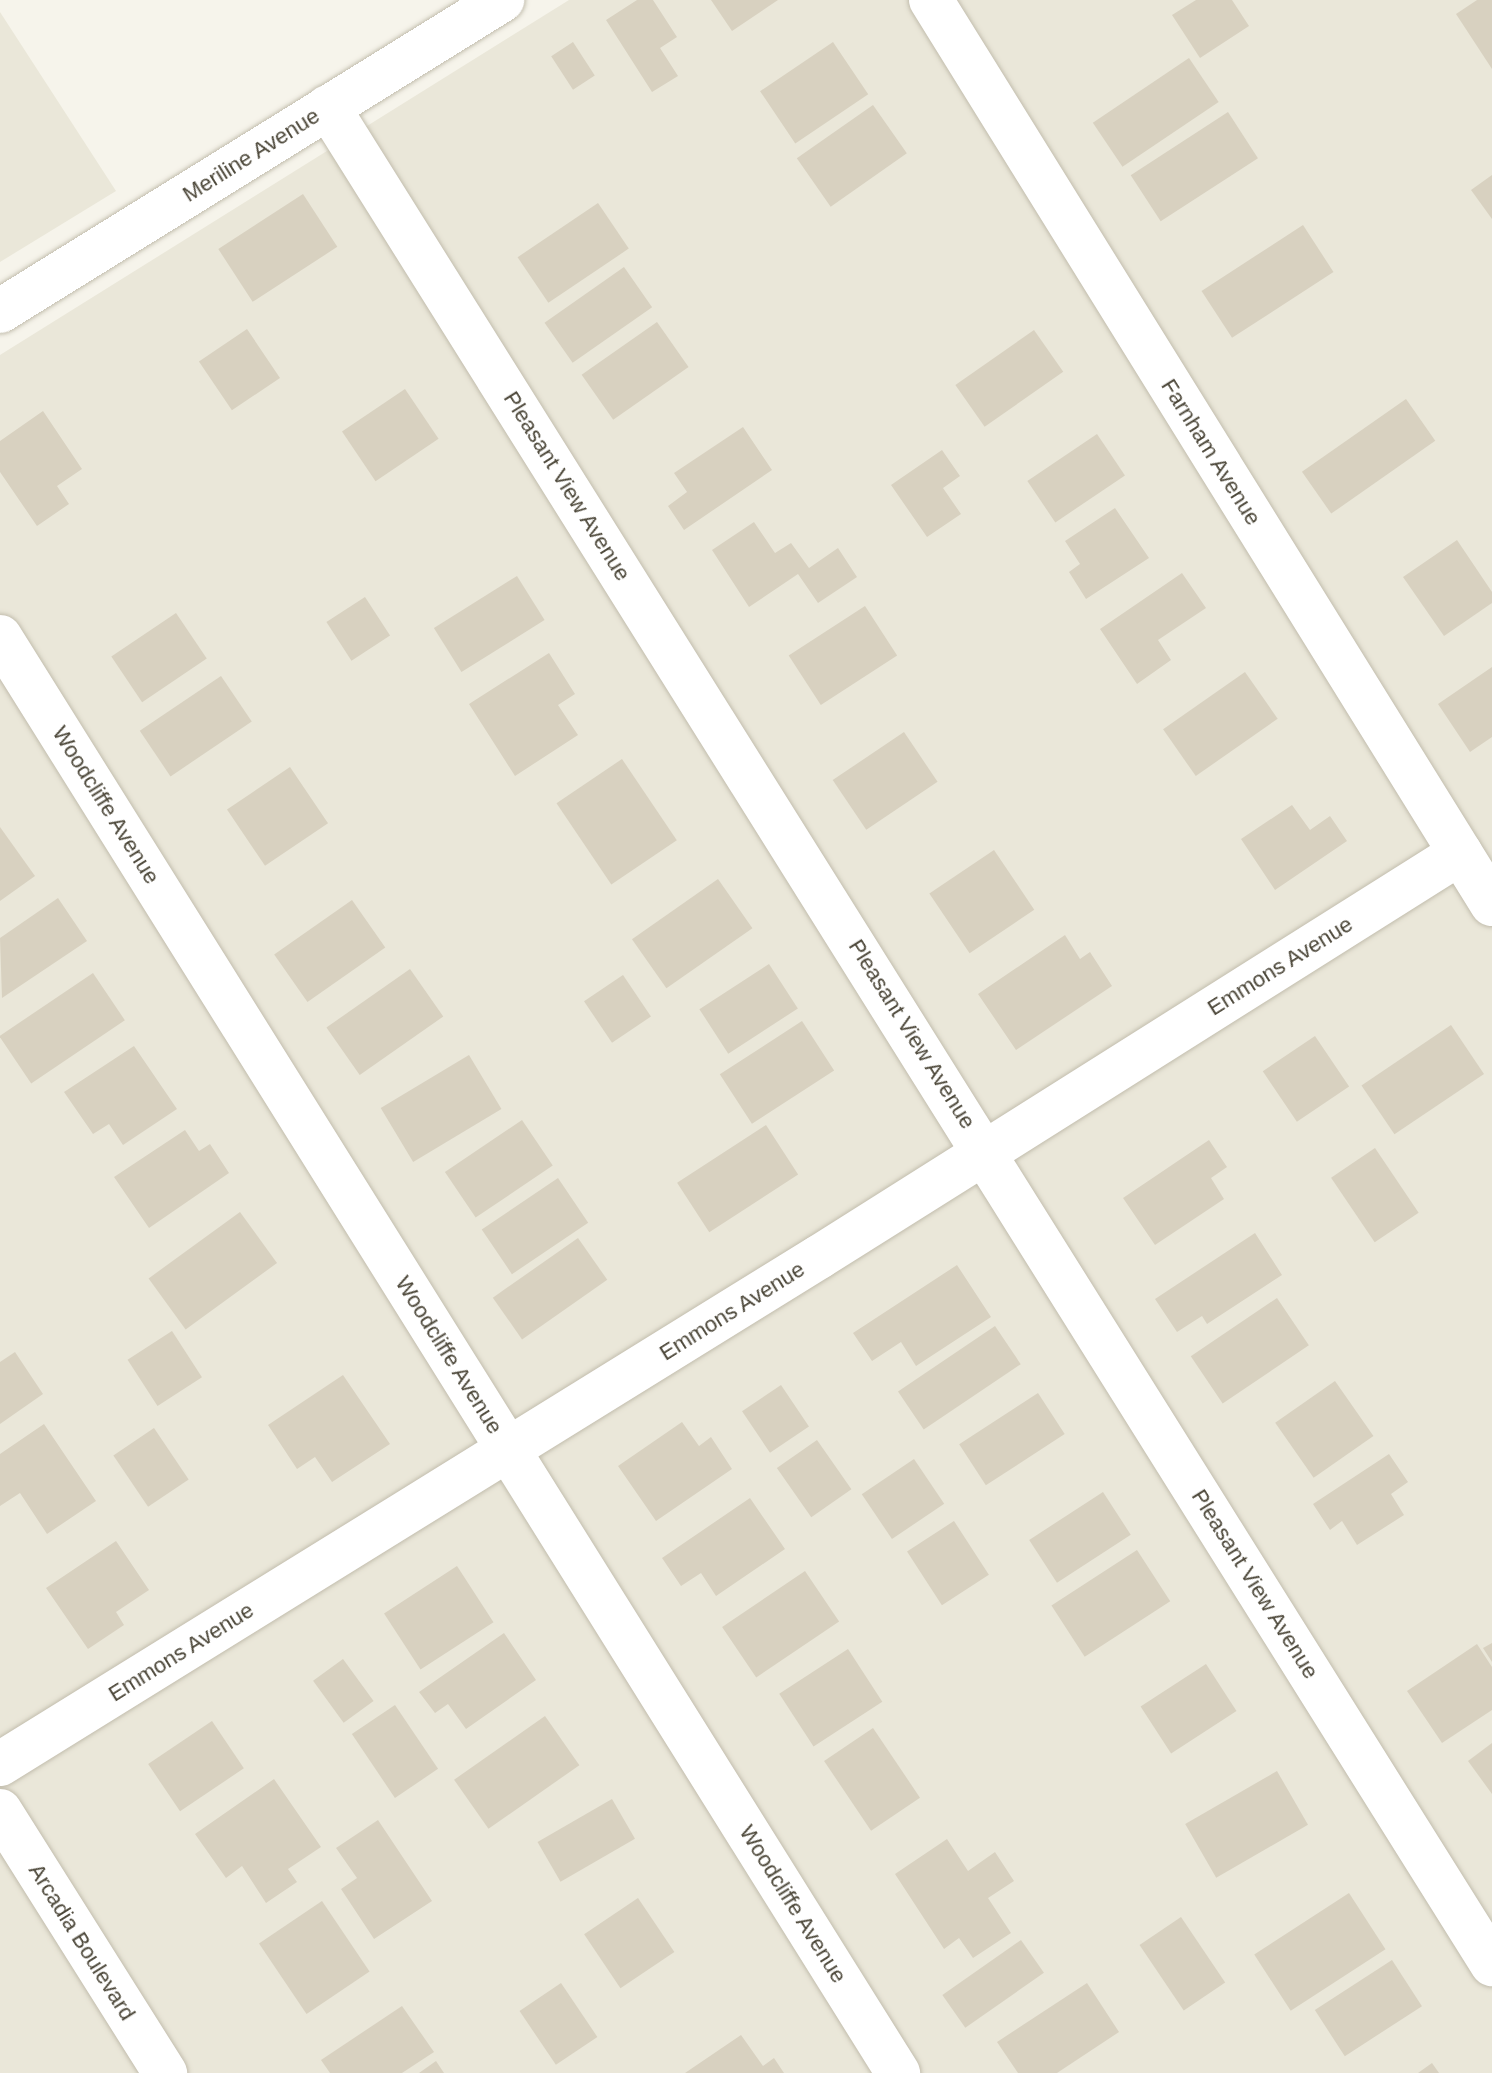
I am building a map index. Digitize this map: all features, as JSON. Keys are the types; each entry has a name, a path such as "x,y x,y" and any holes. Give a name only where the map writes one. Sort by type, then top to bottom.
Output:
{"street":[{"name":"Meriline Avenue","path":"0,311 502,0"},
{"name":"Farnham Avenue","path":"931,0 1492,904"},
{"name":"Pleasant View Avenue","path":"328,107 985,1150 1492,1964"},
{"name":"Woodcliffe Avenue","path":"0,637 898,2073"},
{"name":"Emmons Avenue","path":"0,1764 1460,853"},
{"name":"Arcadia Boulevard","path":"0,1811 165,2073"}],"shaded area":[{"path":"569,0 1492,0 1492,2073 0,2073 0,355"},
{"path":"0,12 116,191 0,262"}],"building":[{"path":"637,0 653,0 677,37 660,48 678,76 652,92 606,20"},
{"path":"711,0 778,0 732,31"},
{"path":"1196,0 1232,0 1249,26 1200,58 1172,15"},
{"path":"1477,0 1492,0 1492,69 1456,14"},
{"path":"573,42 595,76 573,90 551,56"},
{"path":"833,42 868,94 795,143 760,91"},
{"path":"1189,58 1219,102 1122,167 1093,123"},
{"path":"873,105 907,153 831,207 797,158"},
{"path":"1228,112 1258,158 1161,221 1131,175"},
{"path":"1492,175 1492,219 1471,190"},
{"path":"303,194 337,247 253,302 218,249"},
{"path":"598,203 629,249 548,303 518,257"},
{"path":"1303,225 1333,272 1232,338 1202,291"},
{"path":"624,267 652,307 573,363 545,323"},
{"path":"657,322 689,367 613,420 582,375"},
{"path":"247,329 280,378 232,410 199,361"},
{"path":"1034,330 1063,372 985,427 955,385"},
{"path":"405,389 439,439 376,481 342,431"},
{"path":"1406,399 1435,441 1331,514 1302,472"},
{"path":"43,411 82,469 57,486 69,504 37,526 0,472 0,441"},
{"path":"743,427 772,470 684,530 668,506 687,492 674,473"},
{"path":"1097,434 1125,475 1055,522 1027,481"},
{"path":"942,450 960,476 943,488 961,514 927,537 891,485"},
{"path":"1115,508 1149,558 1086,599 1069,572 1080,564 1065,541"},
{"path":"754,522 775,553 791,543 809,568 838,548 857,577 818,603 798,574 749,607 712,550"},
{"path":"1457,540 1492,592 1492,603 1444,636 1403,577"},
{"path":"1182,573 1206,608 1158,640 1171,660 1137,684 1100,629"},
{"path":"517,576 545,620 461,672 434,628"},
{"path":"365,597 390,636 351,661 326,622"},
{"path":"865,606 897,655 821,705 789,656"},
{"path":"176,613 207,659 142,702 111,657"},
{"path":"549,653 575,694 558,705 578,735 515,776 469,704"},
{"path":"1492,667 1492,737 1470,752 1438,704"},
{"path":"1245,672 1278,719 1196,776 1163,729"},
{"path":"221,676 252,722 171,776 140,731"},
{"path":"904,732 938,782 866,830 833,780"},
{"path":"622,759 677,840 611,884 557,803"},
{"path":"290,767 328,823 265,866 227,809"},
{"path":"1292,805 1310,830 1330,816 1347,841 1275,890 1241,839"},
{"path":"0,827 35,876 0,901"},
{"path":"994,850 1034,910 970,953 929,894"},
{"path":"718,879 752,928 666,988 632,939"},
{"path":"58,898 87,941 2,998 0,938"},
{"path":"352,900 385,948 307,1002 274,954"},
{"path":"1065,935 1080,959 1090,952 1112,986 1016,1050 978,994"},
{"path":"769,964 798,1008 728,1054 699,1009"},
{"path":"410,969 443,1017 360,1075 326,1028"},
{"path":"93,973 125,1020 31,1083 0,1036"},
{"path":"623,975 651,1016 612,1043 584,1001"},
{"path":"802,1021 834,1070 752,1124 720,1074"},
{"path":"1451,1025 1484,1074 1394,1134 1361,1085"},
{"path":"1315,1036 1349,1087 1297,1122 1263,1071"},
{"path":"134,1046 177,1109 123,1145 109,1124 93,1134 64,1092"},
{"path":"469,1055 501,1109 413,1162 381,1108"},
{"path":"522,1120 553,1166 476,1218 445,1172"},
{"path":"766,1125 798,1174 709,1232 677,1183"},
{"path":"185,1130 199,1151 210,1144 229,1173 149,1228 114,1177"},
{"path":"1209,1140 1227,1167 1211,1178 1224,1199 1155,1245 1123,1198"},
{"path":"1375,1148 1419,1213 1375,1242 1331,1178"},
{"path":"558,1178 588,1223 512,1274 482,1229"},
{"path":"240,1212 277,1263 186,1329 149,1278"},
{"path":"1255,1233 1282,1275 1207,1324 1202,1316 1177,1332 1155,1299"},
{"path":"578,1238 607,1280 522,1339 493,1298"},
{"path":"957,1265 991,1317 916,1366 901,1342 872,1361 853,1333"},
{"path":"1277,1298 1309,1345 1223,1403 1191,1356"},
{"path":"995,1326 1021,1364 924,1430 898,1391"},
{"path":"172,1331 202,1377 158,1406 128,1360"},
{"path":"15,1352 43,1394 0,1424 0,1362"},
{"path":"343,1375 390,1444 332,1482 315,1457 297,1469 268,1425"},
{"path":"1335,1381 1373,1436 1314,1478 1275,1423"},
{"path":"781,1385 809,1426 770,1453 742,1411"},
{"path":"1038,1393 1065,1434 986,1485 959,1444"},
{"path":"682,1422 699,1446 711,1437 732,1469 656,1521 618,1466"},
{"path":"44,1424 96,1501 47,1534 20,1493 0,1506 0,1454"},
{"path":"154,1428 189,1479 148,1507 113,1455"},
{"path":"817,1440 851,1489 811,1517 777,1468"},
{"path":"1389,1454 1408,1482 1391,1494 1404,1515 1357,1545 1342,1521 1330,1530 1313,1504"},
{"path":"914,1459 944,1504 892,1539 862,1494"},
{"path":"1103,1492 1131,1535 1057,1583 1029,1540"},
{"path":"750,1498 785,1549 716,1596 701,1573 681,1586 662,1558"},
{"path":"954,1521 989,1575 942,1605 907,1551"},
{"path":"116,1541 149,1590 116,1612 124,1625 88,1649 46,1588"},
{"path":"1137,1550 1170,1601 1085,1657 1051,1606"},
{"path":"457,1566 493,1622 421,1670 384,1613"},
{"path":"805,1571 839,1622 756,1677 722,1627"},
{"path":"504,1633 536,1680 466,1729 448,1704 435,1713 419,1692"},
{"path":"1492,1643 1492,1662 1483,1648"},
{"path":"1477,1644 1492,1667 1492,1710 1442,1743 1407,1691"},
{"path":"848,1649 882,1702 814,1746 779,1694"},
{"path":"343,1659 374,1701 344,1723 313,1681"},
{"path":"1206,1664 1236,1711 1171,1753 1141,1706"},
{"path":"395,1705 438,1769 395,1798 352,1734"},
{"path":"545,1716 579,1765 488,1829 454,1780"},
{"path":"212,1721 244,1768 180,1811 148,1764"},
{"path":"873,1728 920,1798 871,1831 824,1761"},
{"path":"1492,1743 1492,1794 1468,1761"},
{"path":"1277,1771 1308,1825 1216,1878 1185,1824"},
{"path":"274,1779 321,1847 288,1869 297,1882 266,1903 242,1866 226,1878 195,1834"},
{"path":"612,1799 635,1839 561,1882 538,1842"},
{"path":"378,1820 432,1901 374,1939 341,1889 357,1878 336,1848"},
{"path":"947,1839 968,1871 995,1852 1014,1881 988,1898 1011,1933 973,1958 959,1938 944,1949 895,1874"},
{"path":"1349,1893 1385,1949 1291,2011 1254,1955"},
{"path":"638,1898 674,1952 620,1988 584,1934"},
{"path":"322,1901 370,1971 307,2014 259,1943"},
{"path":"1181,1917 1225,1982 1184,2010 1140,1945"},
{"path":"1021,1940 1044,1973 965,2028 942,1995"},
{"path":"1392,1960 1422,2006 1345,2056 1315,2010"},
{"path":"561,1983 597,2037 556,2065 520,2011"},
{"path":"1087,1983 1119,2032 1057,2073 1018,2073 997,2042"},
{"path":"402,2006 434,2052 402,2073 330,2073 321,2060"},
{"path":"741,2035 763,2066 774,2058 784,2073 685,2073"},
{"path":"436,2061 444,2073 419,2073"},
{"path":"1432,2063 1439,2073 1418,2073"}]}
